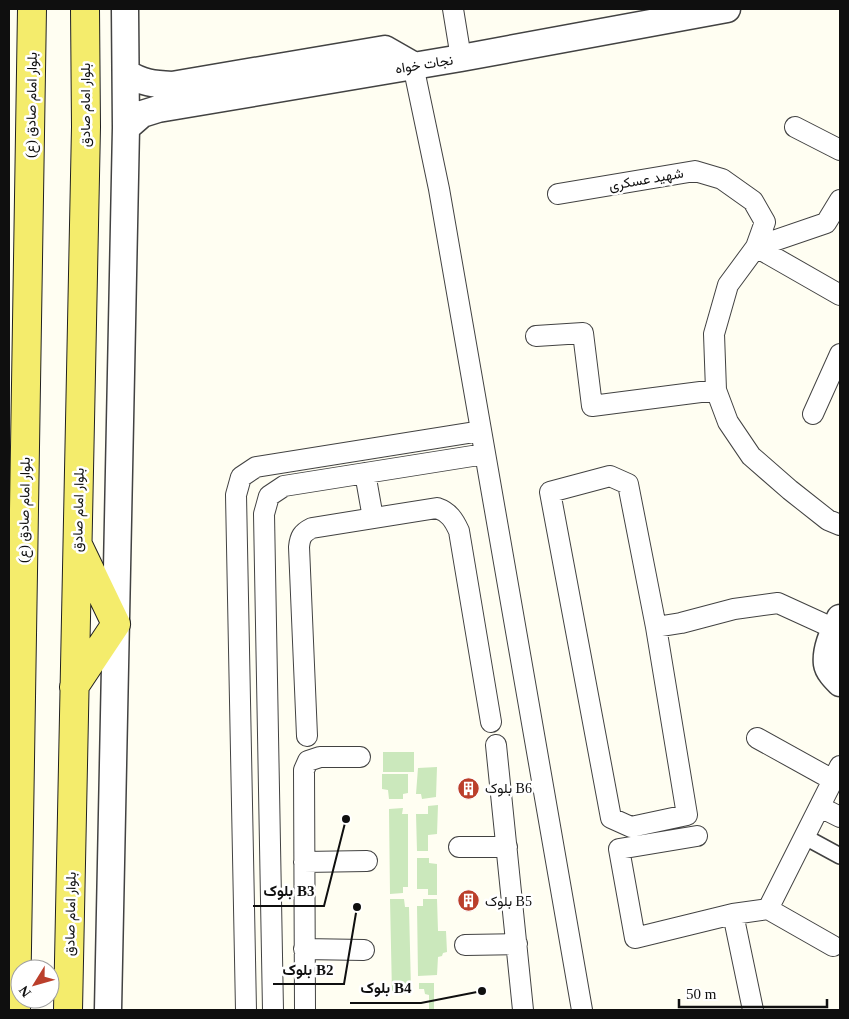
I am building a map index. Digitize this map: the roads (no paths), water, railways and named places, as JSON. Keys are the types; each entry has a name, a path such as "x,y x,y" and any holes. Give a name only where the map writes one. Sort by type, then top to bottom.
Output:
{"main road":[{"name":"بلوار امام صادق (ع)","path":"16,1010 32,9"},
{"name":"بلوار امام صادق","path":"68,1010 85,137 84,9"},
{"path":"74,687 116,624 77,543"}],"street":[{"path":"108,1010 126,128 125,9"},
{"path":"453,9 461,58"},
{"name":"نجات خواه","path":"126,128 142,114 158,109 461,58 727,9"},
{"path":"126,73 151,84 172,85 385,49 413,65 439,189 582,1010"},
{"path":"795,126 840,150"},
{"name":"شهید عسکری","path":"558,194 695,171 722,179 753,201 765,222 756,247 728,285 716,326 714,334 716,390 728,422 751,456 828,520 840,525"},
{"path":"756,247 826,223 840,200"},
{"path":"756,247 840,294"},
{"path":"536,336 583,333 592,406 716,390"},
{"path":"813,414 840,354"},
{"path":"246,1010 236,495 241,477 256,467 481,431"},
{"path":"273,1010 264,514 269,496 284,486 485,454"},
{"path":"364,473 373,518"},
{"path":"610,476 628,484 656,627 687,815 631,826 611,818 550,492 610,476"},
{"path":"307,736 300,538 304,532 312,528 437,508 444,511 456,524 459,532 491,722"},
{"path":"656,627 681,623 734,609 778,603 838,624 828,647 827,665 832,675 840,683"},
{"path":"757,738 837,773 768,909"},
{"path":"496,745 523,1010"},
{"path":"305,1010 304,770 308,761 320,757 360,757"},
{"path":"820,807 840,817"},
{"path":"698,836 619,849 636,938 733,914 768,909 833,946"},
{"path":"805,837 840,856"},
{"path":"459,847 507,847"},
{"path":"304,862 367,861"},
{"path":"733,914 753,1010"},
{"path":"465,945 516,944"},
{"path":"304,949 364,950"}],"place":[{"name":"بلوک B6","path":"469,788"},
{"name":"بلوک B3","path":"346,819"},
{"name":"بلوک B5","path":"469,901"},
{"name":"بلوک B2","path":"357,907"},
{"name":"بلوک B4","path":"482,991"}]}
